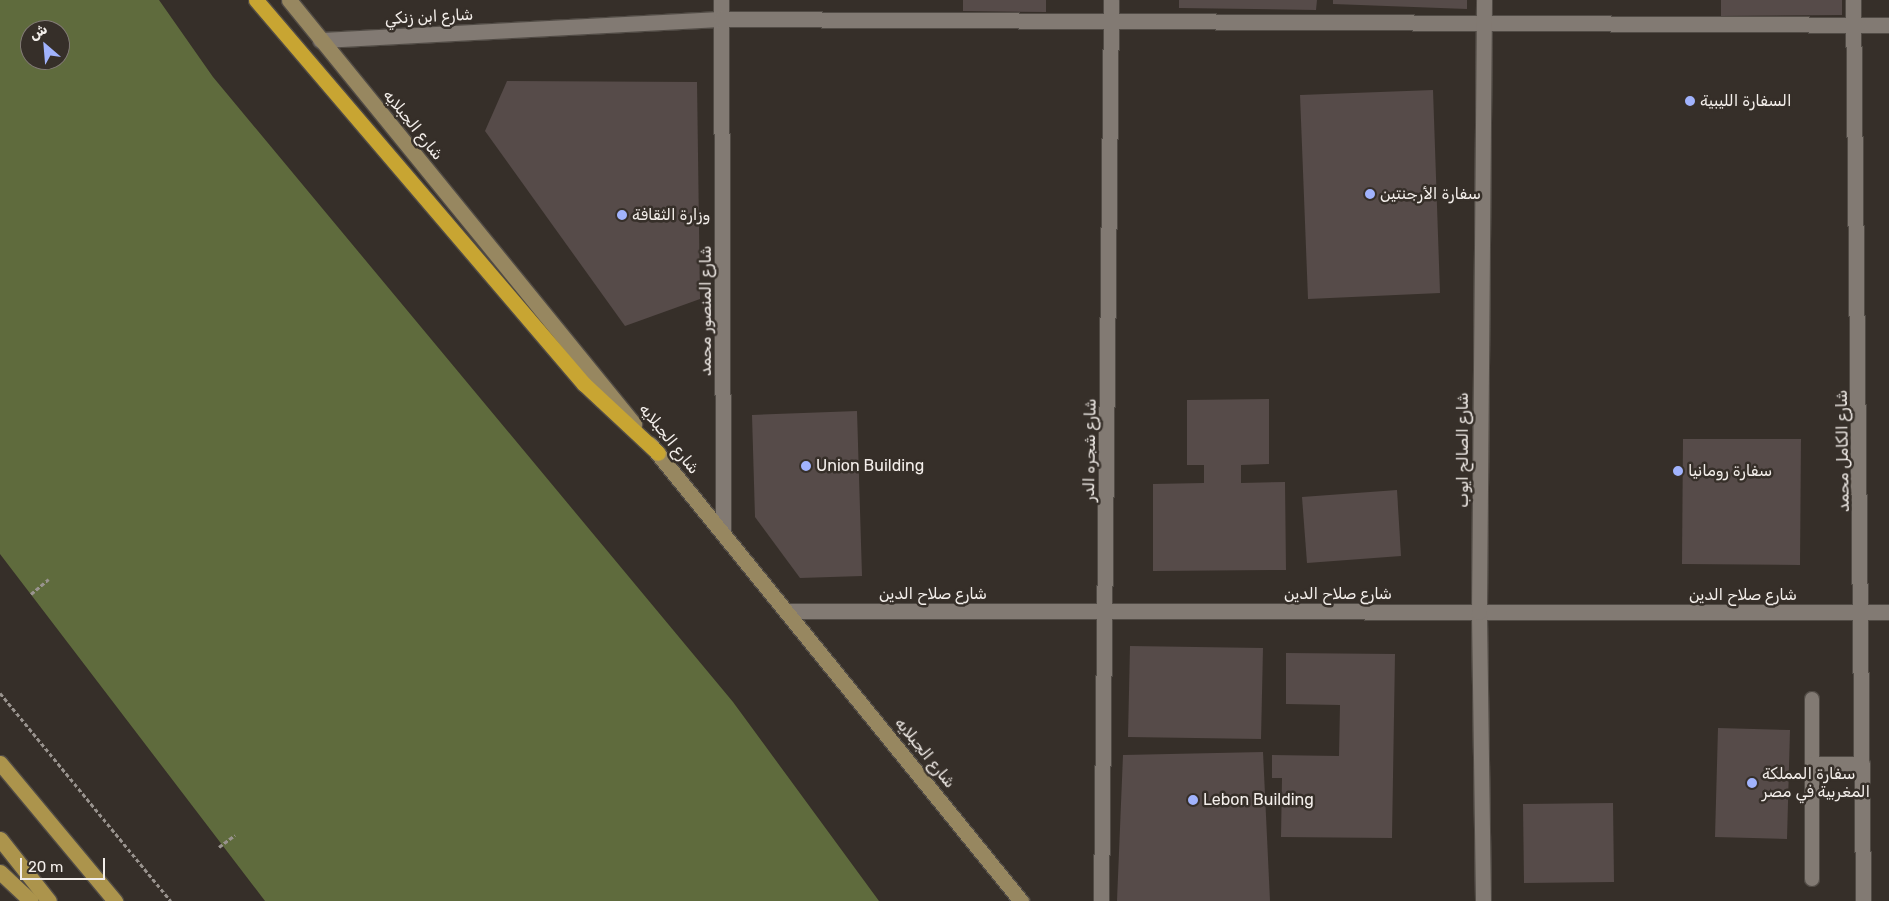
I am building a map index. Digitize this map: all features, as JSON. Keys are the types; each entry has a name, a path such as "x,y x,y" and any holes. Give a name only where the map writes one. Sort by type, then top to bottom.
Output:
{"highway":[{"path":"256,0 584,384 658,453"}],"main road":[{"path":"0,763 115,901"},
{"path":"0,839 49,901"},
{"path":"0,872 31,901"}],"street":[{"name":"شارع الجبلايه","path":"289,0 1021,901"},
{"name":"شارع المنصور محمد","path":"721,0 723,532"},
{"name":"شارع شجره الدر","path":"1101,901 1106,612 1111,0"},
{"name":"شارع الصالح ايوب","path":"1483,901 1479,612 1484,0"},
{"name":"شارع الكامل محمد","path":"1853,0 1863,612 1863,901"},
{"name":"شارع ابن زنكي","path":"320,40 721,19 1889,25"},
{"name":"شارع صلاح الدين","path":"788,612 1889,612"}],"lane":[{"path":"1812,699 1812,879"},
{"path":"1812,764 1863,764"}],"path":[{"path":"30,594 49,579"},
{"path":"0,693 171,901"},
{"path":"219,847 235,835"}],"shaded area":[{"path":"0,0 159,0 213,77 733,702 879,901 265,901 0,554"}],"building":[{"path":"963,0 1046,0 1046,12 963,11"},
{"path":"1179,0 1317,0 1316,10 1179,8"},
{"path":"1333,0 1467,0 1467,9 1333,4"},
{"path":"1721,0 1842,0 1842,15 1721,16"},
{"name":"وزارة الثقافة","path":"507,81 697,82 700,299 625,326 485,131"},
{"name":"سفارة الأرجنتين","path":"1433,90 1440,293 1308,299 1300,95"},
{"path":"1269,399 1269,464 1241,465 1241,483 1285,482 1286,570 1153,571 1153,484 1204,483 1204,465 1187,465 1187,400"},
{"name":"Union Building","path":"857,411 862,576 800,578 755,517 752,415"},
{"path":"1683,439 1801,439 1800,565 1682,564"},
{"path":"1397,490 1401,556 1307,563 1302,497"},
{"path":"1130,646 1263,648 1261,739 1128,737"},
{"path":"1286,653 1395,654 1392,838 1281,837 1282,778 1272,778 1272,755 1339,756 1340,705 1286,704"},
{"name":"سفارة المملكة المغربية في مصر","path":"1718,728 1790,730 1787,839 1715,837"},
{"name":"Lebon Building","path":"1263,752 1270,901 1117,901 1123,755"},
{"path":"1613,803 1614,882 1524,883 1523,804"}],"place":[{"name":"السفارة الليبية","path":"1690,101"},
{"name":"سفارة الأرجنتين","path":"1370,194"},
{"name":"وزارة الثقافة","path":"622,215"},
{"name":"Union Building","path":"806,466"},
{"name":"سفارة رومانيا","path":"1678,471"},
{"name":"سفارة المملكة المغربية في مصر","path":"1752,783"},
{"name":"Lebon Building","path":"1193,800"}]}
